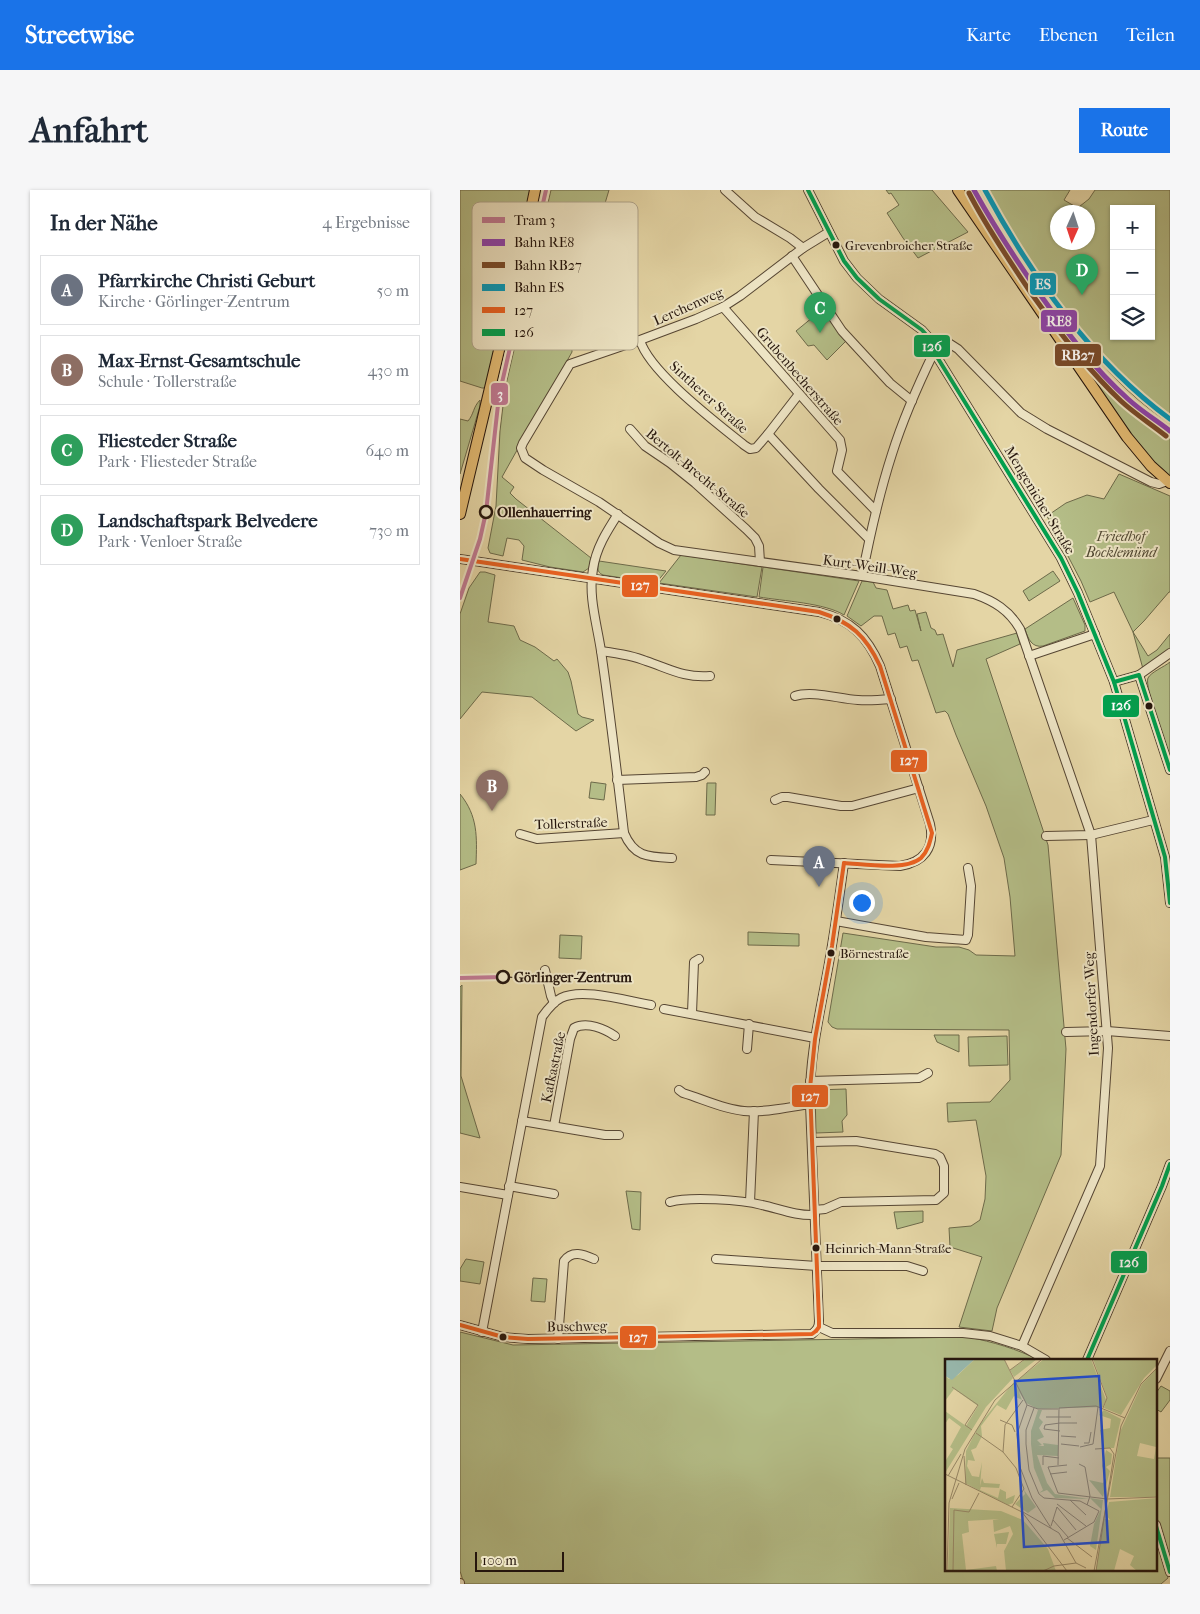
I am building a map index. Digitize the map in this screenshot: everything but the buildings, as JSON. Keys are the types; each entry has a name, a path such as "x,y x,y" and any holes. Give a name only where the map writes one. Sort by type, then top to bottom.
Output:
{"main road":[{"path":"958,190 1127,437 1150,466 1168,482"},
{"path":"460,513 499,350"}],"street":[{"path":"724,190 754,217 790,238 803,248"},
{"path":"808,190 844,261 867,288 894,311 922,330 930,339 939,338 958,350 1021,413 1047,429 1151,482 1159,484 1168,482"},
{"name":"Lerchenweg","path":"640,340 723,307 803,248 829,232"},
{"path":"792,256 842,332 890,383 912,401"},
{"name":"Grubenbecherstraße","path":"723,307 840,440 842,445 837,471 876,511"},
{"name":"Mengenicher Straße","path":"930,339 934,352 1053,544 1078,593 1114,682 1154,820 1168,858 1170,904"},
{"name":"Sintherer Straße","path":"640,340 644,350 660,370 687,398 750,449 756,448 799,394"},
{"name":"Lerchenweg","path":"570,364 611,350"},
{"path":"862,576 876,511 892,454 912,401 934,352"},
{"name":"Kurt-Weill-Weg","path":"570,364 523,443 522,454 543,470 618,514 647,536 674,550 862,576 974,594 989,599 1004,609 1014,619 1020,629 1029,656"},
{"name":"Bertolt-Brecht-Straße","path":"630,430 645,446 695,483 755,538 759,546 760,562"},
{"name":"Sintherer Straße","path":"768,434 870,538"},
{"path":"618,514 598,548 592,579 592,599 601,650 624,833 627,841 633,848 646,856 672,858"},
{"path":"460,559 818,612 837,617 855,628 871,647 880,666 932,833 929,848 914,863 900,866 771,860"},
{"path":"1029,656 1095,634"},
{"path":"601,650 648,661 682,675 693,677 710,676"},
{"path":"1114,682 1139,675 1170,653"},
{"name":"Ingendorfer Weg","path":"1022,1346 1100,1166 1108,1048 1091,835 1029,656"},
{"path":"1150,668 1170,658"},
{"path":"1139,675 1170,770"},
{"path":"794,696 810,694 860,700 891,699"},
{"path":"618,780 696,777 705,772"},
{"path":"775,800 788,797 841,806 852,806 918,788"},
{"path":"1046,836 1091,835 1154,820"},
{"name":"Tollerstraße","path":"520,834 538,839 624,833"},
{"path":"818,1329 810,1080 815,1038 836,921 844,863"},
{"path":"836,921 926,937 966,940 968,935 971,886 968,868"},
{"path":"692,1013 694,962 698,958"},
{"path":"545,970 554,1003"},
{"path":"482,1332 542,1017 554,1003 569,994 583,993 650,1005"},
{"path":"664,1009 815,1038"},
{"path":"747,1049 749,1024"},
{"name":"Kafkastraße","path":"554,1126 570,1039 574,1028 582,1025 600,1028 615,1036"},
{"path":"1066,1032 1107,1031 1170,1036"},
{"path":"810,1080 919,1078 928,1073"},
{"path":"679,1090 732,1109 754,1111 810,1104"},
{"path":"750,1202 754,1111"},
{"path":"522,1121 605,1136 619,1135"},
{"path":"670,1202 688,1199 750,1202 795,1214 815,1212 841,1202 936,1200 944,1193 944,1166 940,1157 934,1154 856,1141 812,1142"},
{"path":"1087,1359 1170,1164"},
{"path":"510,1186 554,1194"},
{"path":"460,1187 508,1196"},
{"path":"558,1339 564,1261 566,1257 572,1254 586,1255 594,1259"},
{"path":"716,1259 817,1266 907,1266 923,1271"},
{"name":"Buschweg","path":"460,1325 515,1339 812,1334 818,1329 832,1333 964,1332 990,1336 1022,1346 1044,1359"},
{"path":"1158,1374 1170,1352"},
{"path":"1158,1532 1170,1572"}],"green space":[{"path":"460,190 532,190 529,202 472,202 472,350 496,350 487,388 460,381"},
{"path":"551,190 609,190 605,202 548,202"},
{"path":"886,190 932,190 968,232 918,258 887,213 899,205 891,193 889,194"},
{"path":"982,190 1070,190 1064,200 1073,205 1050,205 1050,250 1095,250 1095,205 1081,205 1089,199 1095,190 1170,190 1170,423 1128,391 1093,352 1061,310"},
{"path":"824,308 847,340 827,360 814,345 808,346 796,331"},
{"path":"1055,324 1123,398 1154,425 1170,436 1170,477 1144,452"},
{"path":"514,350 572,350 502,477 514,487 510,493 516,499 591,558 589,568 583,572 522,560 524,546 519,540 507,538 503,556 490,553 488,548 496,506 500,431 505,389"},
{"path":"480,400 480,406 460,474 460,419 468,421"},
{"name":"Friedhof Bocklemünd","path":"1119,474 1170,496 1170,592 1133,632 1114,592 1090,602 1047,516 1066,503 1087,495 1104,499"},
{"path":"681,555 762,567 757,597 659,583"},
{"path":"599,561 666,571 656,583 603,575 598,571"},
{"path":"763,567 859,581 844,615 815,605 759,597"},
{"path":"1053,571 1060,581 1029,601 1023,591"},
{"path":"480,572 495,575 488,622 514,626 520,640 535,647 554,661 557,659 568,672 578,714 594,720 576,731 532,697 482,692 460,719 460,614 469,588"},
{"path":"862,581 873,582 876,588 887,590 893,609 908,605 910,611 915,610 921,631 917,614 926,612 931,628 935,630 937,635 943,634 953,667 957,650 1017,633 1020,644 986,659 1048,845 1066,1049 1061,1155 997,1308 992,1331 959,1327 982,1257 950,1247 949,1228 971,1226 980,1220 985,1199 986,1176 976,1120 948,1122 947,1103 990,1102 1010,1080 1009,1030 837,1029 828,1022 843,933 936,947 959,947 969,950 976,955 1015,956 1010,897 1004,858 986,806 948,714 945,711 936,713 918,660 912,661 907,646 900,648 895,633 888,635 882,616 874,616 861,626 847,616"},
{"path":"1073,598 1085,625 1085,631 1043,646 1033,644 1025,629"},
{"path":"1133,632 1148,656 1157,650 1170,634 1170,650 1143,669"},
{"path":"1170,662 1170,756 1149,692 1148,678"},
{"path":"591,782 606,784 604,800 589,798"},
{"path":"707,783 716,783 715,815 706,815"},
{"path":"460,794 470,810 475,827 476,864 460,870"},
{"path":"748,932 799,934 799,946 748,945"},
{"path":"560,935 582,936 581,959 559,958"},
{"path":"462,985 461,1076 480,1138 460,1133 460,987"},
{"path":"934,1035 959,1035 959,1052 937,1042"},
{"path":"1007,1036 1008,1065 969,1066 968,1037"},
{"path":"846,1089 847,1115 842,1121 843,1132 816,1133 815,1090"},
{"path":"626,1191 641,1192 640,1230 632,1229"},
{"path":"923,1211 923,1222 897,1229 894,1212"},
{"path":"466,1259 484,1262 480,1284 460,1281 460,1269"},
{"path":"533,1278 547,1279 545,1302 531,1301"},
{"path":"460,1332 513,1345 968,1337 1013,1349 1037,1359 945,1359 945,1572 1158,1572 1158,1545 1168,1578 1161,1584 464,1584 460,1571"},
{"path":"1161,1386 1170,1391 1170,1400 1161,1412 1158,1410 1158,1390"},
{"path":"1158,1458 1170,1458 1170,1556 1158,1521"}],"tram line":[{"name":"3","path":"543,202 546,190"},
{"name":"3","path":"460,598 480,539 486,512 499,396 509,350"},
{"path":"503,977 533,978"},
{"name":"3","path":"460,978 503,977"}],"rail line":[{"name":"RE8","path":"974,190 1022,268 1080,349 1128,399 1170,431"},
{"name":"ES","path":"985,190 1043,285 1089,344 1142,397 1170,419"},
{"name":"RB27","path":"969,193 1023,281 1073,349 1121,401 1166,436"}],"transit line":[{"name":"126","path":"808,190 844,261 857,278 879,299 922,330 930,339 934,352 1061,558 1078,593 1114,682 1165,857 1170,903"},
{"name":"127","path":"460,559 819,612 840,620 849,626 863,638 880,666 932,833 925,852 921,858 914,862 895,866 844,863"},
{"name":"126","path":"1114,682 1139,675 1170,770"},
{"name":"127","path":"816,1331 819,1327 819,1321 810,1088 815,1039 832,946 844,863"},
{"name":"126","path":"1087,1359 1170,1164"},
{"name":"127","path":"460,1325 503,1337 528,1339 812,1334 816,1331"},
{"name":"126","path":"1158,1533 1170,1572"}],"place":[{"name":"Grevenbroicher Straße","path":"836,245"},
{"name":"Landschaftspark Belvedere","path":"1082,295"},
{"name":"Fliesteder Straße","path":"820,333"},
{"name":"Ollenhauerring","path":"486,512"},
{"name":"Max-Ernst-Gesamtschule","path":"492,811"},
{"name":"Pfarrkirche Christi Geburt","path":"819,887"},
{"name":"Börnestraße","path":"831,953"},
{"name":"Görlinger-Zentrum","path":"503,977"},
{"name":"Heinrich-Mann-Straße","path":"816,1248"}]}
